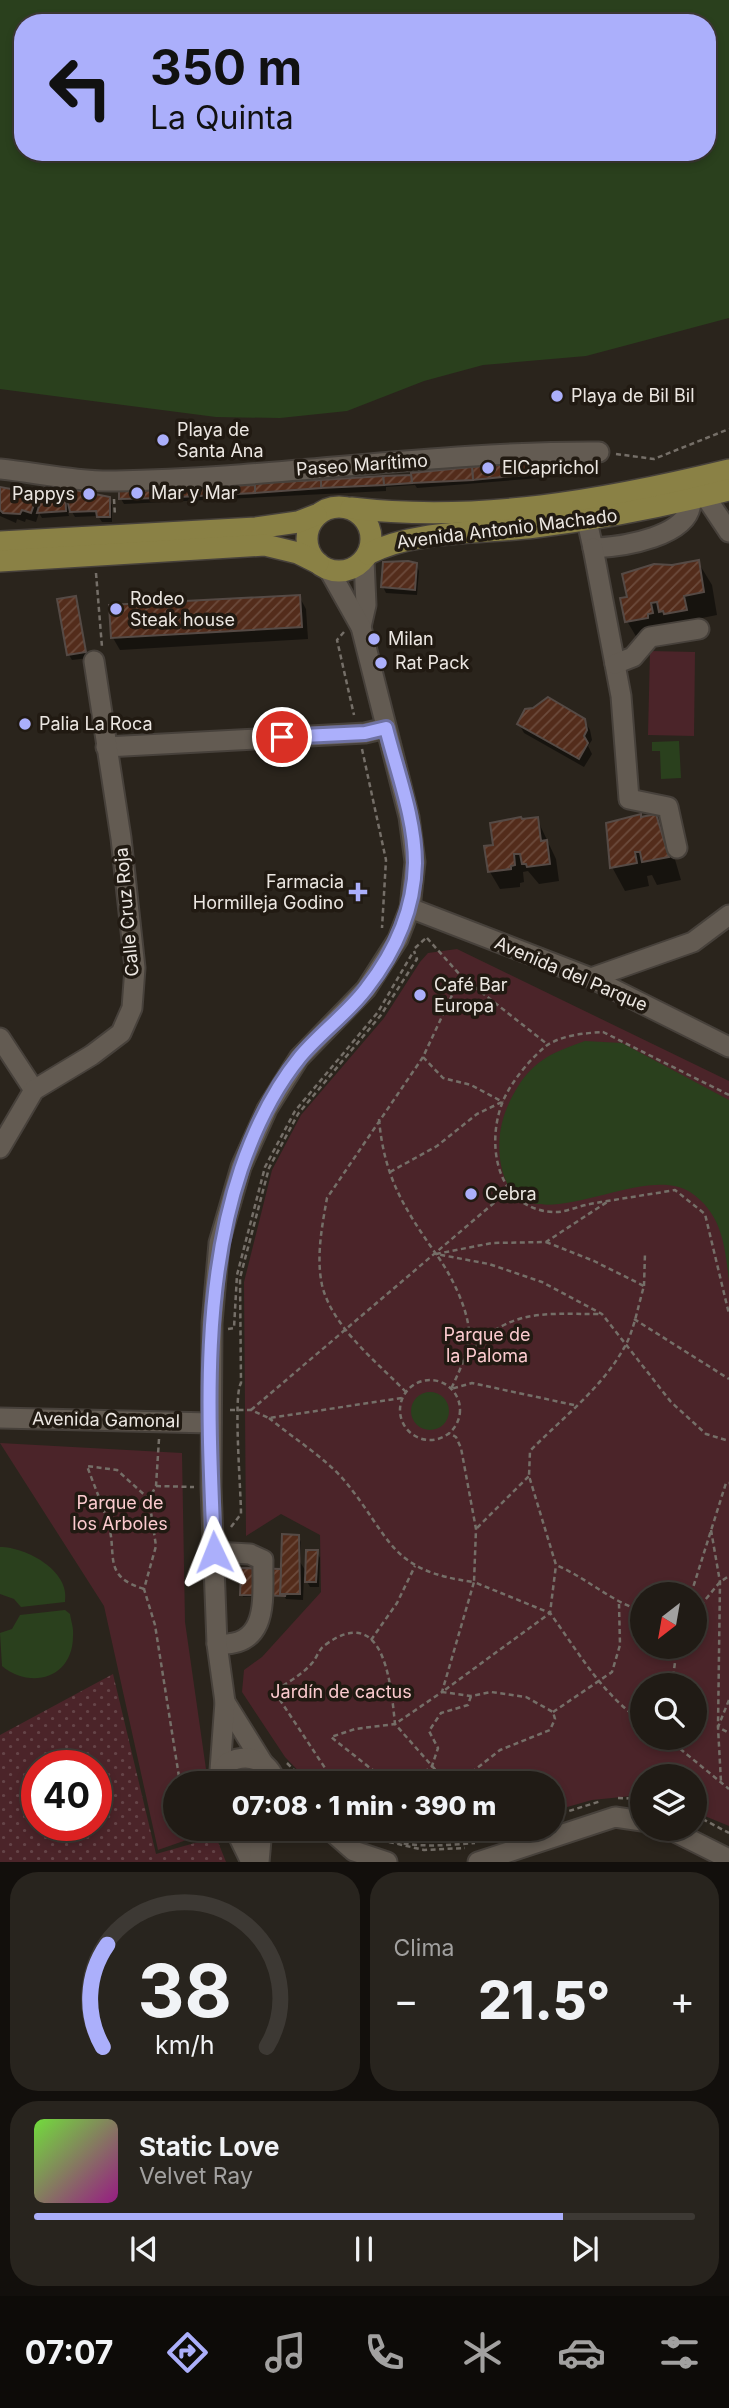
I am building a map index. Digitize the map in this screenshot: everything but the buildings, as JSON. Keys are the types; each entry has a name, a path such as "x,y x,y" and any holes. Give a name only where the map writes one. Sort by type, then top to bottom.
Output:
{"main road":[{"name":"Avenida Antonio Machado","path":"351,508 414,514 479,513 584,502 729,470"},
{"name":"Avenida Antonio Machado","path":"366,557 400,539 481,534 587,521 729,490"},
{"path":"0,542 256,528 298,522 336,506 351,508 367,522 371,533 366,557 348,570 327,572 298,553 265,545 0,561"},
{"path":"316,515 307,534 307,545 327,572"}],"street":[{"name":"Paseo Marítimo","path":"0,469 113,481 350,467 534,451 599,452"},
{"path":"593,548 610,547 663,534 688,513 698,498 729,532"},
{"path":"587,521 621,696 629,799 668,807 677,848"},
{"path":"361,627 366,605 366,557"},
{"path":"218,1771 225,1702 217,1644 211,1423 212,1323 219,1243 241,1167 267,1109 299,1058 405,947 415,862 409,817 361,627 327,572"},
{"path":"615,664 633,657 650,637 699,629"},
{"name":"Calle Cruz Roja","path":"0,1148 34,1090 92,1055 121,1033 132,1008 135,968 121,838 106,747 98,654"},
{"path":"106,747 358,733 386,728"},
{"name":"Avenida del Parque","path":"410,908 591,978 729,1047"},
{"path":"591,978 693,942 729,915"},
{"path":"0,1038 34,1090"},
{"name":"Avenida Gamonal","path":"0,1418 211,1423"},
{"path":"214,1552 250,1553 263,1559 261,1619 248,1637 229,1644 217,1644"},
{"path":"225,1702 273,1771"},
{"path":"222,1771 235,1759 254,1759 270,1771"},
{"path":"478,1854 615,1817 630,1819"},
{"path":"241,1841 251,1862"},
{"path":"259,1862 261,1841"},
{"path":"343,1841 354,1851 387,1862"},
{"path":"692,1841 729,1859"}],"path":[{"path":"599,452 654,459 729,429"},
{"path":"114,492 115,516"},
{"path":"95,568 98,654"},
{"path":"237,1410 237,1390 242,1383 240,1278 269,1168 298,1114 381,1015 417,959 405,947 385,938 382,932 386,860 337,640 346,630 361,627"},
{"path":"429,914 424,926 426,938 461,976 547,1045"},
{"path":"227,1341 227,1329 234,1328 237,1275 265,1167 295,1111 378,1012 405,947 426,938"},
{"path":"405,1392 348,1330 332,1308 322,1285 319,1253 323,1223 327,1198 423,1057 461,976"},
{"path":"729,1095 603,1031 580,1033 547,1045 513,1084 503,1102 496,1144 496,1167 508,1191 529,1206 555,1212 675,1191 705,1214 729,1314"},
{"path":"423,1057 443,1078 471,1085 503,1102"},
{"path":"390,1172 437,1146 477,1114 503,1102"},
{"path":"379,1119 381,1147 399,1202 451,1273 469,1331 463,1361 451,1389"},
{"path":"251,1410 508,1191"},
{"path":"546,1242 609,1201"},
{"path":"436,1254 492,1243 546,1242 644,1286"},
{"path":"374,1771 331,1737 355,1729 395,1724 550,1613 556,1565 529,1476 530,1451 574,1405 601,1383 626,1346 644,1286 645,1253"},
{"path":"436,1254 489,1264 542,1282 602,1314 671,1402 706,1434 729,1441"},
{"path":"463,1361 493,1332 530,1314 602,1314"},
{"path":"634,1319 729,1379"},
{"path":"428,1380 451,1389 457,1397 459,1417 449,1433 430,1440 412,1434 400,1418 405,1392 428,1380"},
{"path":"451,1389 472,1384 574,1405"},
{"path":"269,1418 402,1398"},
{"path":"228,1399 229,1410 251,1410 269,1418 342,1479 398,1556 434,1574 474,1582 550,1613 598,1679 630,1713"},
{"path":"160,1422 156,1486 149,1499 156,1546 144,1589 155,1625 178,1771"},
{"path":"442,1692 474,1582 476,1529 461,1448 456,1437 449,1433"},
{"path":"144,1589 130,1585 112,1564 110,1527 87,1466 117,1470 149,1499"},
{"path":"476,1529 529,1476"},
{"path":"695,1582 726,1483 729,1483"},
{"path":"156,1486 182,1487"},
{"path":"710,1530 720,1582 718,1727 721,1782"},
{"path":"556,1565 579,1574 618,1604 630,1608"},
{"path":"371,1640 397,1604 415,1566"},
{"path":"707,1598 729,1576"},
{"path":"553,1712 612,1672 620,1645 618,1604"},
{"path":"327,1771 274,1691 302,1674 323,1647 346,1632 360,1633 371,1640 384,1655 390,1673 395,1724 436,1771"},
{"path":"442,1692 471,1696 491,1692 526,1697 553,1712 555,1719 550,1731 489,1757 473,1771"},
{"path":"426,1771 432,1766 438,1748 429,1731 441,1713 468,1705 471,1696"},
{"path":"718,1727 729,1700"},
{"path":"718,1727 729,1732"},
{"path":"682,1750 729,1789"},
{"path":"707,1821 729,1833"},
{"path":"390,1841 424,1850 478,1854"},
{"path":"400,1841 424,1847 482,1841"}],"green space":[{"path":"650,651 695,652 694,736 648,735"},
{"name":"Parque de la Paloma","path":"457,949 729,1081 729,1826 707,1817 707,1764 630,1764 630,1796 592,1800 565,1808 565,1771 298,1771 285,1757 242,1692 244,1670 262,1657 321,1592 320,1535 281,1514 246,1536 244,1282 272,1170 301,1115 384,1018 428,953"},
{"name":"Parque de los Arboles","path":"0,1443 182,1453 185,1622 206,1771 163,1771 163,1841 184,1841 158,1850 104,1606"},
{"path":"113,1674 156,1854 202,1841 218,1841 226,1862 0,1862 0,1735"},
{"path":"406,1841 454,1841 436,1843"}],"shaded area":[{"path":"0,0 729,0 729,318 586,356 483,365 424,381 347,411 280,418 216,417 0,389"},
{"path":"679,741 681,778 661,779 660,751 652,751 652,742"},
{"path":"585,1041 622,1043 729,1100 729,1281 720,1231 709,1210 690,1192 668,1185 641,1187 555,1204 531,1203 512,1191 501,1165 499,1145 504,1116 512,1097 538,1063"},
{"path":"430,1392 443,1398 449,1411 443,1424 430,1430 417,1424 411,1411 417,1398"},
{"path":"0,1547 34,1556 54,1571 65,1591 65,1602 21,1607 14,1599 0,1594"},
{"path":"65,1610 70,1614 73,1636 66,1662 58,1670 37,1678 13,1673 2,1666 0,1633 12,1629 20,1615"}],"place":[{"name":"Playa de Bil Bil","path":"557,396"},
{"name":"Playa de Santa Ana","path":"163,440"},
{"name":"ElCaprichol","path":"488,468"},
{"name":"Mar y Mar","path":"137,493"},
{"name":"Pappys","path":"89,494"},
{"name":"Rodeo Steak house","path":"116,609"},
{"name":"Milan","path":"374,639"},
{"name":"Rat Pack","path":"381,663"},
{"name":"Palia La Roca","path":"25,724"},
{"name":"Farmacia Hormilleja Godino","path":"358,892"},
{"name":"Café Bar Europa","path":"420,995"},
{"name":"Cebra","path":"471,1194"}],"route":[{"path":"214,1552 211,1487 212,1323 219,1243 241,1167 267,1109 299,1058 366,989 398,939 410,908 415,862 409,817 386,728 365,733 282,737"}],"park label":[{"name":"Jardín de cactus","path":"341,1692"}]}
